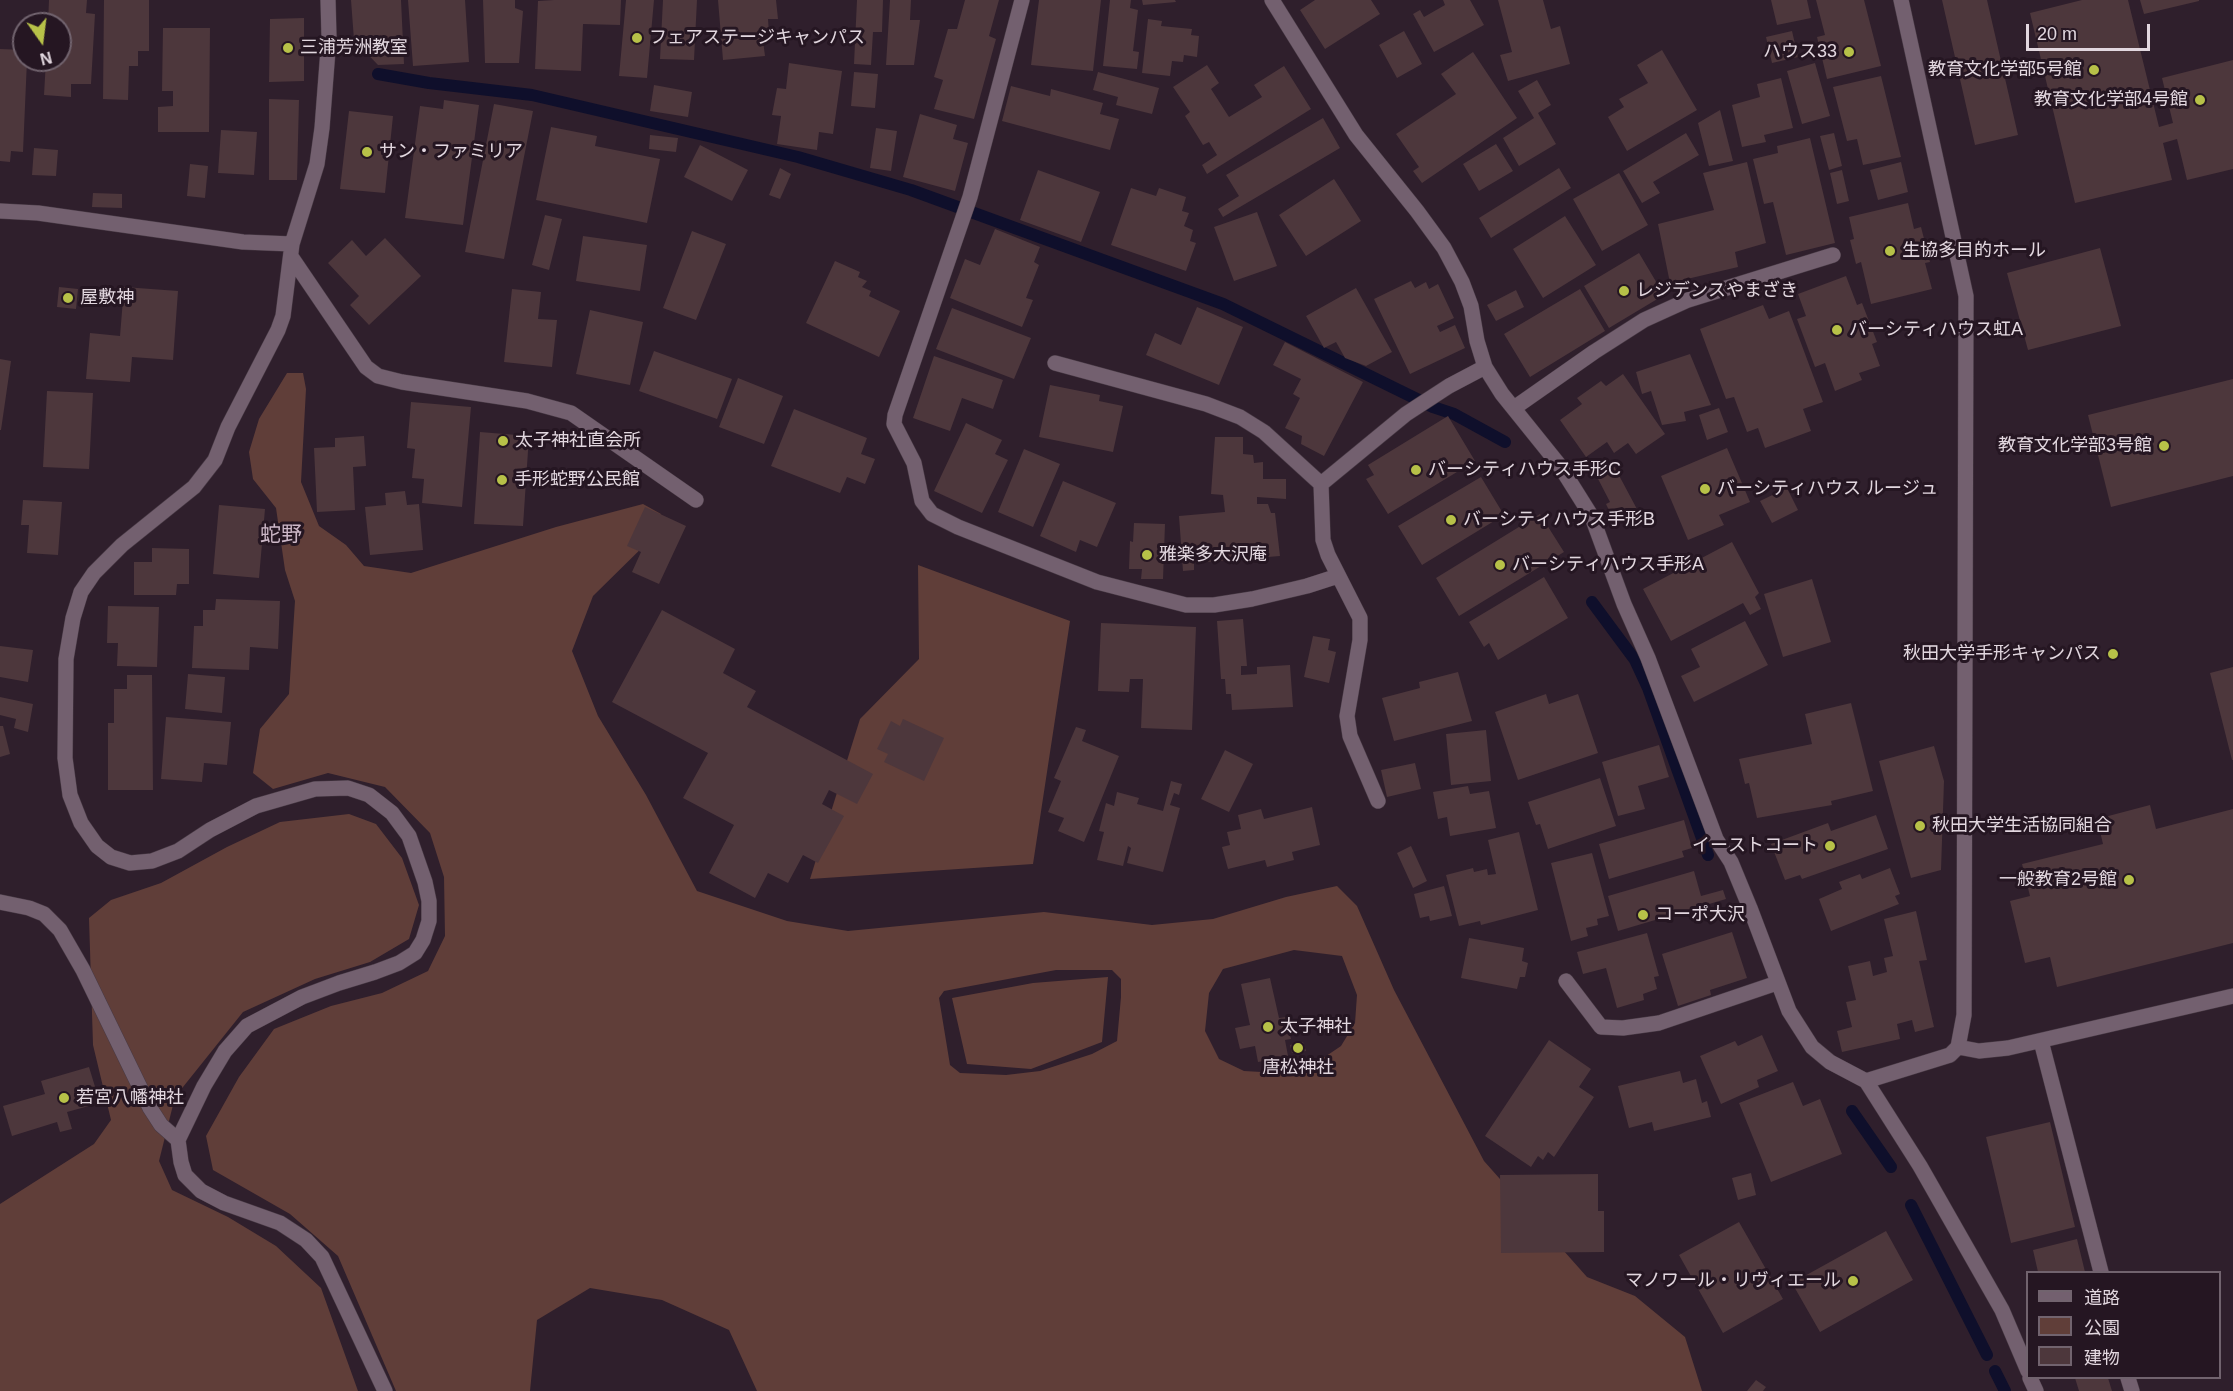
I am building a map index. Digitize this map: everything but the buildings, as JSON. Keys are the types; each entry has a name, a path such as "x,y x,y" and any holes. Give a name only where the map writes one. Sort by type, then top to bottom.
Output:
{"street":[{"path":"328,0 329,37 318,155 292,251 283,316 228,427 216,460 194,487 122,545 94,573 81,592 73,618 66,659 65,758 70,795 81,823 97,846 111,857 130,863 152,861 178,851 238,814 286,796 315,789 348,788 369,795 392,813 409,836 425,882 429,902 429,921 423,940 414,953 399,963 302,997 247,1026 225,1051 204,1086 178,1140 180,1162 185,1175 201,1191 224,1203 280,1223 306,1240 322,1257 385,1391"},
{"path":"1022,0 970,197 895,415 894,424 914,463 922,501 932,514 958,527 1097,582 1186,605 1214,605 1252,599 1338,576"},
{"path":"1272,0 1356,135 1418,211 1444,248 1462,282 1471,306 1477,341 1485,368 1560,466 1592,517 1716,838 1731,862 1743,889 1789,1011 1812,1047 1830,1062 1866,1081 1920,1166 1996,1300 2026,1367"},
{"path":"1866,1081 1950,1055 1958,1047 1964,1016 1966,296 1901,0"},
{"path":"0,211 38,213 292,251 366,367 378,375 402,382 527,401 571,413 696,500"},
{"path":"1514,408 1644,320 1688,300 1833,255"},
{"path":"1055,363 1206,404 1240,417 1264,432 1321,484 1323,540 1338,576 1360,618 1360,640 1347,716 1350,736 1378,801"},
{"path":"1321,484 1406,414 1449,386 1485,368"},
{"path":"0,902 29,908 44,914 60,930 83,970 150,1108 161,1125 178,1140"},
{"path":"1566,981 1601,1027 1623,1028 1659,1023 1777,983"},
{"path":"1958,1047 1979,1052 2008,1048 2233,996"},
{"path":"2041,1041 2101,1271"}],"green space":[{"path":"287,373 303,373 306,389 301,482 319,526 346,545 364,566 411,573 556,527 643,504 661,514 658,532 593,596 572,651 598,716 646,795 697,891 787,921 848,931 1044,912 1152,925 1213,919 1286,897 1337,886 1357,906 1394,990 1484,1161 1587,1277 1635,1296 1685,1337 1702,1391 757,1391 729,1330 662,1300 590,1288 537,1320 530,1391 396,1391 338,1256 290,1214 213,1170 206,1136 239,1077 274,1029 331,1006 382,993 428,971 445,936 444,877 430,833 385,787 328,773 273,789 253,773 260,729 289,694 295,601 285,570 276,508 253,479 249,452 259,419","holes":["1294,950 1342,956 1357,995 1355,1023 1341,1046 1310,1067 1279,1073 1244,1071 1219,1059 1205,1031 1209,993 1223,969","1056,970 1112,970 1121,979 1117,1041 1092,1054 1040,1071 1006,1075 960,1073 950,1065 939,998 944,991"]},
{"path":"918,565 1070,621 1033,864 810,879 860,719 919,659"},
{"path":"349,814 376,824 402,858 419,905 409,939 370,962 315,979 243,1012 175,1097 159,1161 172,1190 228,1217 276,1246 321,1288 358,1391 0,1391 0,1204 94,1144 111,1120 93,1045 89,918 111,900 161,883 227,847 280,822"},
{"path":"1108,977 1102,1042 1031,1069 967,1064 952,998 1033,983"}],"waterway":[{"path":"378,74 429,83 532,95 798,157 911,190 1223,304 1433,407 1454,414 1505,442"},
{"path":"1592,602 1635,660 1648,688 1708,855"},
{"path":"1852,1111 1891,1167"},
{"path":"1911,1205 1987,1355"},
{"path":"1995,1371 2005,1391"}],"place":[{"name":"フェアステージキャンパス","path":"637,38"},
{"name":"三浦芳洲教室","path":"288,48"},
{"name":"ハウス33","path":"1849,52"},
{"name":"教育文化学部5号館","path":"2094,70"},
{"name":"教育文化学部4号館","path":"2200,100"},
{"name":"サン・ファミリア","path":"367,152"},
{"name":"生協多目的ホール","path":"1890,251"},
{"name":"レジデンスやまざき","path":"1624,291"},
{"name":"屋敷神","path":"68,298"},
{"name":"バーシティハウス虹A","path":"1837,330"},
{"name":"太子神社直会所","path":"503,441"},
{"name":"教育文化学部3号館","path":"2164,446"},
{"name":"バーシティハウス手形C","path":"1416,470"},
{"name":"手形蛇野公民館","path":"502,480"},
{"name":"バーシティハウス ルージュ","path":"1705,489"},
{"name":"バーシティハウス手形B","path":"1451,520"},
{"name":"雅楽多大沢庵","path":"1147,555"},
{"name":"バーシティハウス手形A","path":"1500,565"},
{"name":"秋田大学手形キャンパス","path":"2113,654"},
{"name":"秋田大学生活協同組合","path":"1920,826"},
{"name":"イーストコート","path":"1830,846"},
{"name":"一般教育2号館","path":"2129,880"},
{"name":"コーポ大沢","path":"1643,915"},
{"name":"太子神社","path":"1268,1027"},
{"name":"唐松神社","path":"1298,1048"},
{"name":"若宮八幡神社","path":"64,1098"},
{"name":"マノワール・リヴィエール","path":"1853,1281"}],"district":[{"name":"蛇野","path":"281,535"}]}
